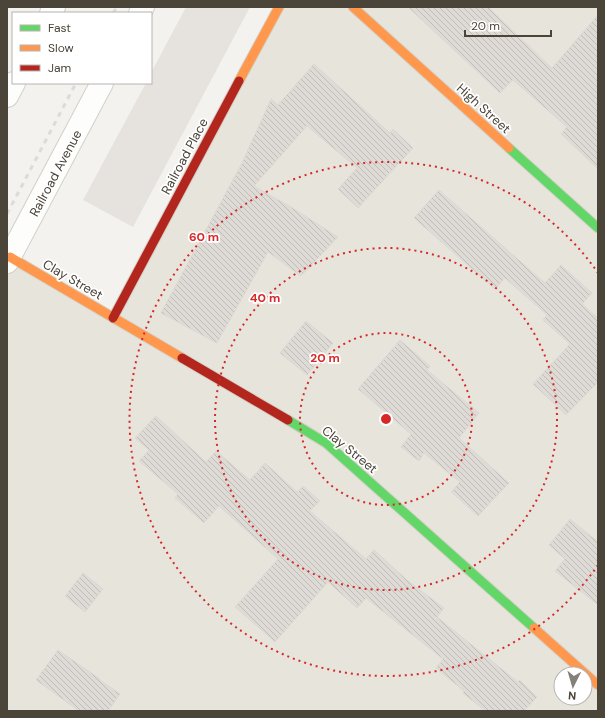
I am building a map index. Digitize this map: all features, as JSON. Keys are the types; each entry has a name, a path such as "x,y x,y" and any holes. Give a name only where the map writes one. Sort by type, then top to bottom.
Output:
{"street":[{"name":"Railroad Place","path":"113,318 279,7"},
{"name":"High Street","path":"352,7 598,228"},
{"path":"7,96 13,84"},
{"name":"Railroad Avenue","path":"8,260 101,84"},
{"name":"Clay Street","path":"8,260 113,318 326,443 598,685"}],"shaded area":[{"path":"186,7 250,7 133,227 83,200 145,84 152,84 152,71"},
{"path":"279,7 598,7 598,711 7,711 7,262 113,318"}],"building":[{"path":"408,7 488,7 552,68 598,15 598,169 561,134 567,127 513,80 500,93"},
{"path":"314,64 390,133 393,129 413,148 358,208 338,189 357,168 307,126 254,186 291,207 338,237 301,276 268,252 217,343 161,313 242,163 271,99 278,105"},
{"path":"439,190 545,283 561,265 592,293 582,304 598,318 598,382 566,415 533,384 570,344 543,320 547,315 505,278 495,289 414,218"},
{"path":"306,321 333,343 307,375 280,353"},
{"path":"400,340 430,366 427,370 479,413 459,438 509,483 478,516 451,492 460,482 424,453 419,461 401,447 411,434 358,389"},
{"path":"156,416 206,462 216,451 250,480 265,463 297,492 303,486 320,501 310,511 366,559 374,550 407,580 444,608 437,617 518,682 520,680 537,697 524,711 485,711 436,668 443,659 366,598 357,608 328,582 275,642 235,607 278,559 219,506 204,523 175,498 178,494 139,461 149,450 135,438"},
{"path":"570,519 598,542 598,605 555,571 565,559 549,545"},
{"path":"83,573 103,589 85,612 65,596"},
{"path":"58,650 120,694 108,711 79,711 36,680"}],"railway":[{"path":"114,12 117,7"},
{"path":"7,214 75,84"}],"traffic: fast":[{"path":"509,148 598,228"},
{"path":"288,420 326,443 534,628"}],"traffic: slow":[{"path":"239,81 279,7"},
{"path":"353,7 509,148"},
{"path":"10,257 182,358"},
{"path":"534,628 598,685"}],"traffic: jam":[{"path":"113,318 239,81"},
{"path":"182,358 288,420"}]}
